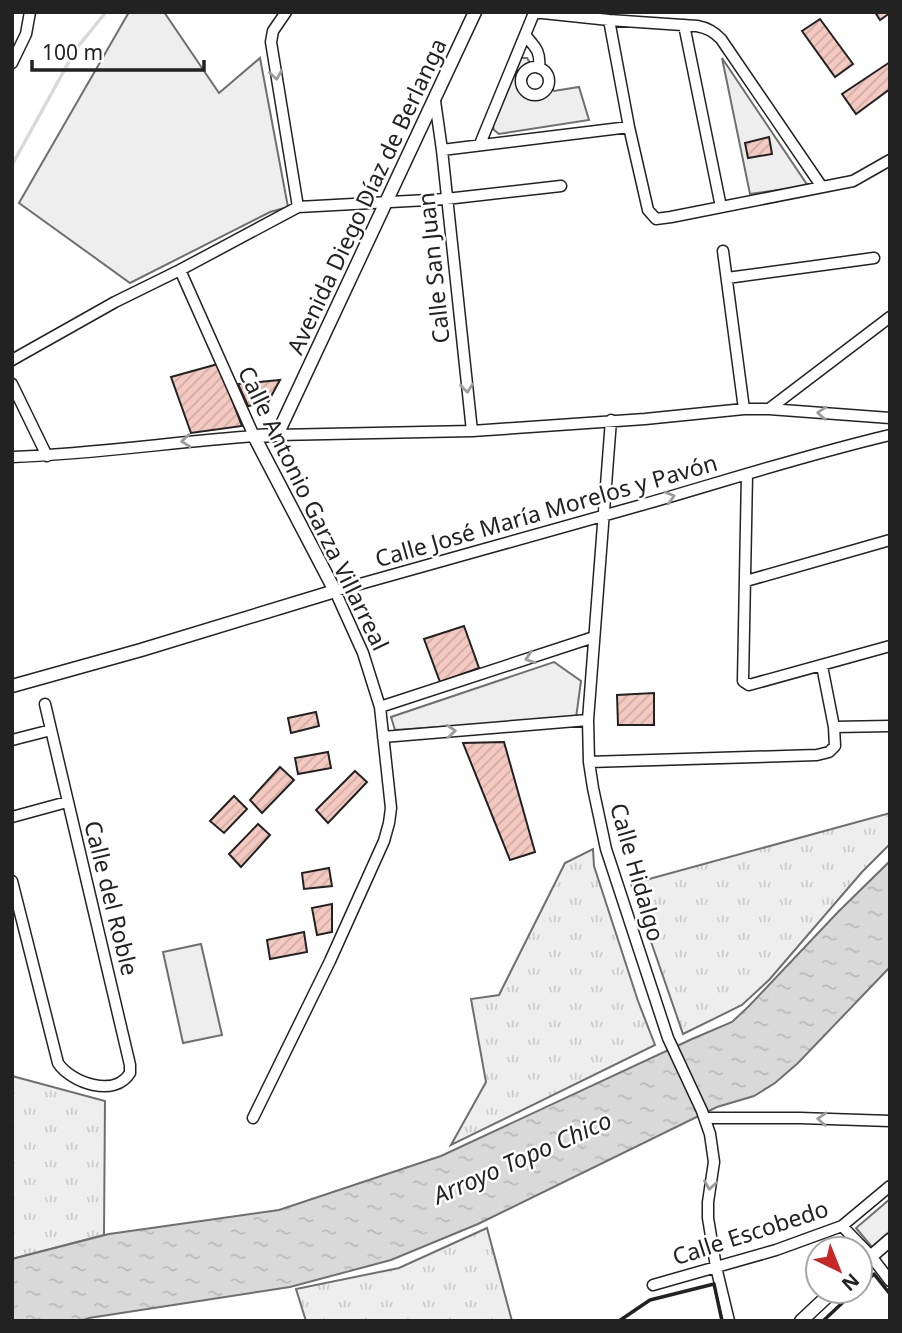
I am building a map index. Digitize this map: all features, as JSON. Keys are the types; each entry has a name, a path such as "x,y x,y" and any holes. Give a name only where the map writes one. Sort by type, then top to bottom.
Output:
{"street":[{"path":"12,64 26,34 30,12"},
{"path":"286,12 273,31 271,42 298,207"},
{"name":"Avenida Diego Díaz de Berlanga","path":"277,435 475,12"},
{"path":"480,144 534,13 684,25 707,28 721,39 822,187"},
{"path":"609,20 629,127 648,210 653,217 661,219 853,181 890,160"},
{"path":"684,25 721,207"},
{"path":"525,35 537,48 539,68"},
{"name":"Calle San Juan","path":"435,101 471,431"},
{"path":"442,150 629,127"},
{"path":"12,360 115,302 298,207 446,199 561,186"},
{"path":"723,251 744,409"},
{"path":"727,278 874,258"},
{"name":"Calle Antonio Garza Villarreal","path":"180,270 254,436 335,591 363,653 380,707 391,808 384,841 330,961 253,1118"},
{"path":"769,408 890,317"},
{"path":"12,384 47,456"},
{"path":"12,457 254,436 471,431 744,409 769,408 890,418"},
{"name":"Calle Hidalgo","path":"611,420 588,720 589,762 606,849 668,1038 703,1115 713,1153 708,1218 729,1321"},
{"name":"Calle José María Morelos y Pavón","path":"12,687 469,552 604,516 827,450 890,435"},
{"path":"747,474 743,681 749,685 890,646"},
{"path":"746,581 890,540"},
{"path":"380,707 594,637"},
{"path":"589,762 817,755 830,752 835,746 834,727 822,666"},
{"name":"Calle del Roble","path":"12,881 61,1067 84,1082 101,1086 118,1083 129,1076 130,1065 45,704"},
{"path":"383,737 588,720"},
{"path":"834,727 890,726"},
{"path":"12,740 51,730"},
{"path":"12,817 67,802"},
{"path":"703,1115 890,1121"},
{"name":"Calle Escobedo","path":"653,1285 776,1250 842,1226 890,1186"},
{"path":"842,1226 851,1235"},
{"path":"874,1253 890,1240"},
{"path":"874,1260 890,1281"},
{"path":"801,1321 818,1305"}],"green space":[{"path":"129,12 164,12 219,93 260,58 288,207 270,212 130,283 19,203"},
{"path":"520,58 527,58 532,66 519,78 518,85 523,95 534,99 552,89 554,91 579,87 589,120 499,134 494,130 492,123"},
{"path":"722,58 808,186 750,194"},
{"path":"554,662 581,681 576,718 395,730 391,717"},
{"path":"890,813 890,844 862,872 769,980 742,1005 683,1034 631,884"},
{"path":"593,849 594,866 655,1045 451,1145 486,1082 471,999 499,995 565,863"},
{"path":"201,944 222,1035 183,1043 163,952"},
{"path":"12,1076 105,1101 104,1235 12,1259"},
{"path":"890,1199 890,1231 874,1245 874,1235 862,1235 856,1228"},
{"path":"487,1228 512,1321 306,1321 296,1289 399,1268"}],"water":[{"name":"Arroyo Topo Chico","path":"890,861 890,967 798,1063 775,1083 754,1096 717,1107 478,1224 391,1260 290,1287 82,1321 12,1321 12,1259 109,1234 279,1210 441,1156 732,1022"}],"building":[{"path":"875,12 890,12 890,13 880,20"},
{"path":"820,19 853,64 835,77 802,31"},
{"path":"890,62 890,89 856,114 842,94"},
{"path":"769,137 772,154 748,158 745,143"},
{"path":"218,364 242,426 191,433 171,377"},
{"path":"280,380 268,402 248,406 238,384"},
{"path":"464,626 479,668 440,682 424,639"},
{"path":"654,693 654,725 618,725 617,695"},
{"path":"316,712 319,726 291,733 288,718"},
{"path":"504,742 535,852 510,860 463,743"},
{"path":"328,752 331,768 298,774 295,758"},
{"path":"280,767 294,780 262,813 250,800"},
{"path":"355,771 367,782 328,823 316,810"},
{"path":"234,796 247,809 224,833 210,821"},
{"path":"258,824 270,835 241,867 229,854"},
{"path":"329,868 332,886 304,889 302,873"},
{"path":"332,904 332,932 317,935 312,908"},
{"path":"304,932 307,952 270,959 267,940"}],"waterway":[{"path":"12,165 76,49 106,12"}],"wall":[{"path":"874,1274 890,1294"},
{"path":"619,1321 650,1300 714,1284 722,1321"},
{"path":"823,1321 840,1305"}]}
